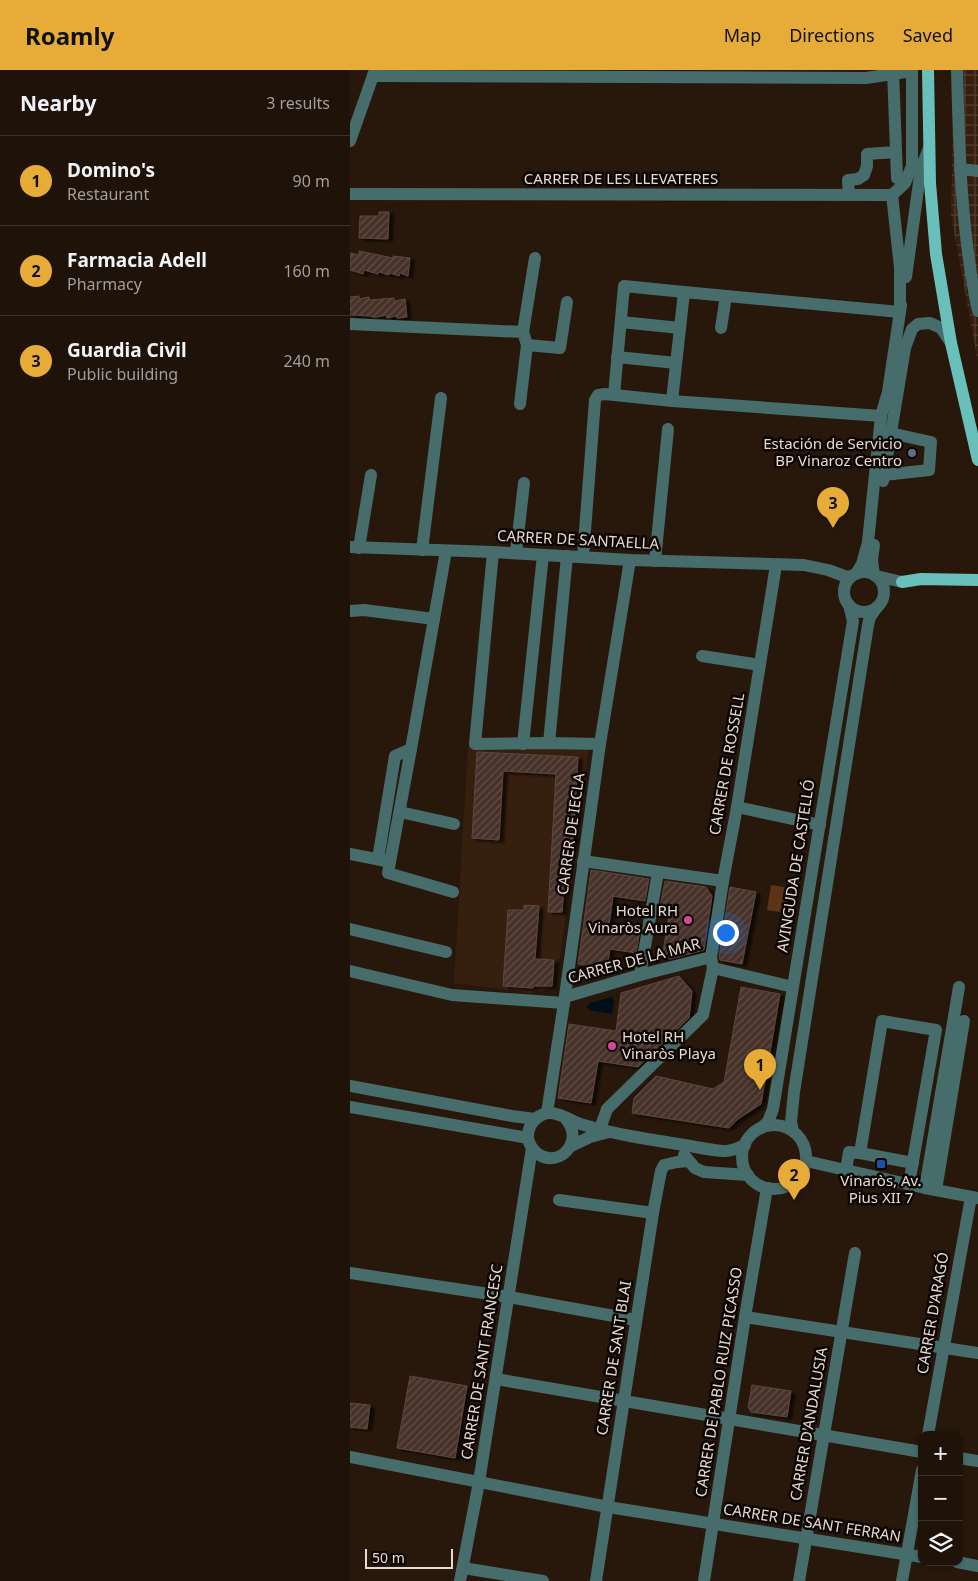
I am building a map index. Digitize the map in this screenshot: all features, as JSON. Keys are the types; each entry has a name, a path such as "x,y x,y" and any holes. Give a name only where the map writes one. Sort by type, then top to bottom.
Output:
{"main road":[{"path":"928,70 932,220 936,254 951,344 978,460"},
{"path":"902,582 921,578 975,579"}],"street":[{"path":"958,70 960,169 971,280 978,311"},
{"path":"350,141 374,73 866,78 893,72 912,71 912,166 905,183 892,196 900,267 900,312"},
{"path":"893,72 897,178"},
{"path":"929,148 921,168 888,392 881,416 885,434 884,475 872,560 875,576 882,585 880,602 870,611 856,610 846,600 844,587 862,564 868,542 885,434 905,348 912,329 918,324 930,323 941,328 951,344"},
{"path":"849,196 848,180 858,179 864,175 867,166 867,154 896,152"},
{"path":"960,169 978,171"},
{"name":"CARRER DE LES LLEVATERES","path":"350,194 892,196"},
{"path":"520,404 527,345 524,332 535,258"},
{"path":"614,395 624,286 900,312"},
{"path":"672,401 684,292"},
{"path":"721,328 726,296"},
{"path":"527,345 560,348 567,302"},
{"path":"620,322 680,328"},
{"path":"350,324 524,332"},
{"path":"617,357 676,363"},
{"path":"583,557 595,400 598,396 605,394 672,401 881,416"},
{"path":"422,550 441,398"},
{"path":"655,561 668,428"},
{"path":"884,475 929,470 931,442 885,434"},
{"path":"355,547 371,475"},
{"path":"516,553 524,483"},
{"name":"CARRER DE SANTAELLA","path":"355,547 516,553 630,560 804,565 848,577 854,575"},
{"path":"446,551 388,872 453,892"},
{"path":"492,552 475,744 600,744"},
{"path":"523,744 543,555"},
{"path":"549,743 567,556"},
{"name":"CARRER DE IECLA","path":"541,1116 564,1000 600,744 630,560"},
{"name":"CARRER DE ROSSELL","path":"606,1130 607,1109 703,1015 723,880 737,807 776,565"},
{"name":"CARRER DE SANTAELLA","path":"804,565 831,579 846,600"},
{"path":"854,575 860,572 870,573 875,576 902,582"},
{"path":"794,1132 791,1122 794,1092 870,617 893,586 902,582"},
{"name":"AVINGUDA DE CASTELLÓ","path":"761,1128 768,1122 773,1109 820,825 852,621 846,600"},
{"path":"350,610 434,619"},
{"path":"702,656 760,665"},
{"path":"378,859 395,756 411,749"},
{"path":"737,807 820,825"},
{"path":"400,812 454,824"},
{"path":"350,854 391,862"},
{"path":"583,861 723,880"},
{"path":"640,975 658,872"},
{"path":"350,930 446,952"},
{"name":"CARRER DE LA MAR","path":"350,971 452,994 564,1000 640,975 712,962 793,987"},
{"path":"930,1189 959,987"},
{"path":"860,1153 882,1021 936,1030 909,1184"},
{"path":"930,1189 964,1021"},
{"path":"350,1086 512,1116 560,1114 570,1124 573,1131 573,1139 571,1146 559,1156 552,1158 537,1154 530,1143 531,1124 541,1116"},
{"path":"350,1107 530,1143"},
{"path":"565,1118 582,1125 606,1130 725,1151 745,1145"},
{"path":"778,1125 794,1132 804,1144 806,1160 803,1171 797,1179 788,1185 768,1188 760,1185 748,1175 742,1155 749,1138 761,1128 769,1126 778,1125"},
{"path":"571,1146 606,1130"},
{"path":"660,1141 674,1148 695,1168 704,1172 748,1175"},
{"name":"CARRER DE SANT FRANCESC","path":"460,1581 496,1379 530,1143"},
{"path":"846,1170 849,1152 913,1164"},
{"path":"806,1160 974,1198"},
{"name":"CARRER DE SANT BLAI","path":"596,1581 661,1171 664,1165 689,1161"},
{"name":"CARRER DE PABLO RUIZ PICASSO","path":"704,1581 745,1317 768,1188"},
{"name":"CARRER D'ARAGÓ","path":"929,1431 943,1348 974,1198"},
{"path":"559,1200 653,1213"},
{"name":"CARRER D'ANDALUSIA","path":"800,1581 855,1253"},
{"path":"350,1273 509,1297 636,1320"},
{"path":"745,1317 978,1353"},
{"path":"496,1379 918,1451"},
{"name":"CARRER DE SANT FERRAN","path":"350,1457 608,1507 918,1556"},
{"path":"963,1459 978,1461"},
{"path":"902,1581 921,1476"},
{"path":"963,1563 978,1566"},
{"path":"463,1568 543,1581"}],"shaded area":[{"path":"954,70 978,70 978,362 951,215"},
{"path":"468,747 588,749 560,957 556,967 554,988 530,993 454,983"},
{"path":"771,885 790,888 786,913 767,910"}],"water":[{"path":"612,997 614,1000 612,1014 589,1010 587,1006 590,1003"}],"building":[{"path":"379,212 389,212 388,239 359,238 360,216 379,216"},
{"path":"359,251 393,258 393,256 410,258 408,276 400,273 399,276 390,273 389,275 379,272 378,274 364,270 363,274 350,270 350,253 359,255"},
{"path":"359,296 359,299 369,297 369,300 394,298 395,301 405,299 407,317 397,318 396,316 387,318 386,315 372,317 350,315 350,297"},
{"path":"477,752 578,757 573,842 570,842 570,854 566,855 562,912 548,912 556,774 503,771 499,840 472,838"},
{"path":"591,870 649,879 645,901 613,896 609,925 640,930 636,953 610,949 607,968 578,964"},
{"name":"Hotel RH Vinaròs Aura","path":"665,881 706,887 712,896 704,950 671,959 662,958 670,909 660,907"},
{"path":"730,887 756,892 742,964 720,960 719,957"},
{"path":"524,905 539,906 535,959 554,960 552,986 533,986 533,988 503,986 508,910 524,910"},
{"name":"Hotel RH Vinaròs Playa","path":"679,976 692,991 689,1018 638,1067 598,1061 591,1103 558,1098 569,1024 616,1031 621,993"},
{"path":"741,987 780,994 761,1104 738,1119 729,1128 632,1113 634,1098 656,1076 713,1089 724,1082"},
{"path":"410,1376 467,1386 455,1458 397,1448"},
{"path":"752,1385 791,1391 787,1417 751,1412 748,1407"},
{"path":"350,1403 370,1405 367,1429 350,1427"}],"place":[{"name":"Estación de Servicio BP Vinaroz Centro","path":"912,453"},
{"name":"Guardia Civil","path":"833,528"},
{"name":"Hotel RH Vinaròs Aura","path":"688,920"},
{"name":"Hotel RH Vinaròs Playa","path":"612,1046"},
{"name":"Domino's","path":"760,1090"},
{"name":"Vinaròs, Av. Pius XII 7","path":"881,1164"},
{"name":"Farmacia Adell","path":"794,1200"}]}
